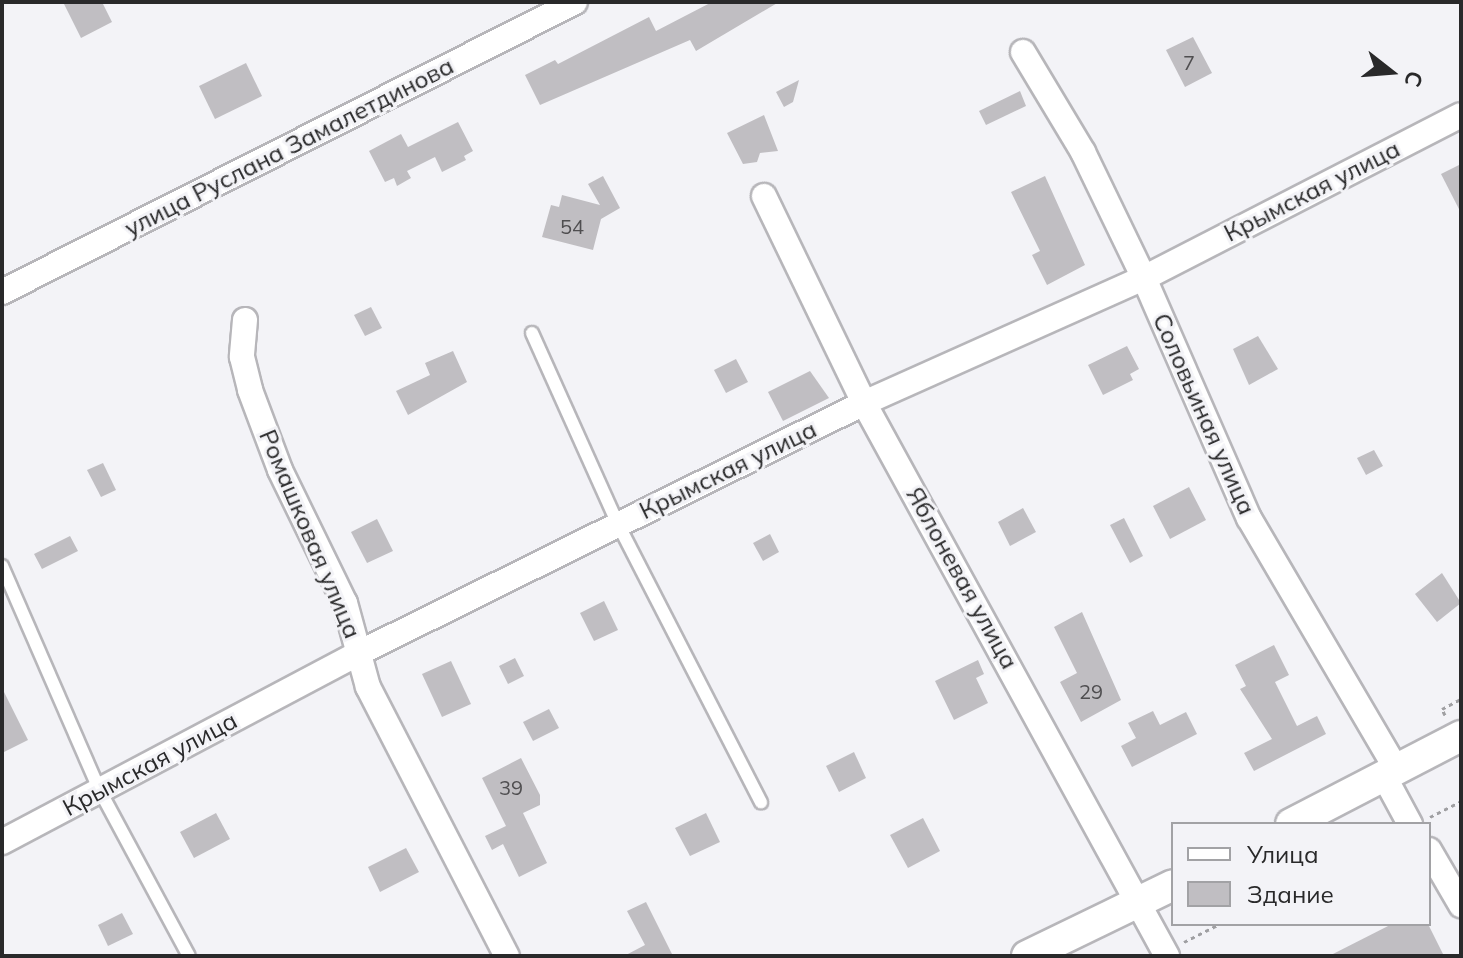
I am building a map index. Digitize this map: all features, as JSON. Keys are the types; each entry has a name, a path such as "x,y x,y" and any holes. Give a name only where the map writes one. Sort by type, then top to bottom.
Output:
{"street":[{"name":"улица Руслана Замалетдинова","path":"2,292 575,2"},
{"name":"Соловьиная улица","path":"1023,52 1083,152 1144,278 1249,518 1419,821"},
{"name":"Крымская улица","path":"2,842 359,653 864,403 1144,278 1461,115"},
{"name":"Яблоневая улица","path":"764,196 864,403 1141,901 1167,956"},
{"name":"Ромашковая улица","path":"245,320 242,357 250,390 280,470 345,603 368,687 507,956"},
{"path":"1295,822 1461,736"},
{"path":"1431,853 1461,905"},
{"path":"1027,956 1171,886"}],"lane":[{"path":"532,333 618,524 761,802"},
{"path":"2,566 100,791 189,956"}],"path":[{"path":"1419,821 1461,801"}],"building":[{"path":"63,2 102,2 112,22 81,38"},
{"path":"712,2 779,2 696,51 690,40 540,105 525,75 555,60 558,64 649,17 656,31"},
{"path":"1193,37 1212,73 1185,87 1166,50"},
{"path":"246,63 262,96 215,119 199,86"},
{"path":"799,80 793,102 784,107 776,92"},
{"path":"1020,91 1026,106 986,125 979,111"},
{"path":"764,115 778,151 760,153 757,162 743,164 727,133"},
{"path":"458,122 473,151 464,156 466,160 442,172 435,157 407,171 411,178 397,186 394,178 385,182 369,151 401,134 408,147"},
{"path":"1461,164 1461,213 1441,174"},
{"path":"603,176 620,208 601,219 593,250 542,237 551,205 559,207 562,195 600,205 588,184"},
{"path":"1045,176 1085,265 1047,285 1032,255 1040,251 1011,192"},
{"path":"371,307 382,328 365,336 354,315"},
{"path":"1258,336 1278,369 1249,385 1233,349"},
{"path":"1127,346 1139,369 1130,374 1133,380 1103,395 1088,365"},
{"path":"453,351 467,382 408,415 396,391 430,375 425,363"},
{"path":"736,359 748,382 726,393 714,370"},
{"path":"810,371 829,398 783,421 768,392"},
{"path":"1374,450 1383,466 1366,475 1357,458"},
{"path":"103,463 116,490 101,497 87,470"},
{"path":"1189,487 1206,520 1170,539 1153,506"},
{"path":"1023,508 1036,532 1010,546 998,522"},
{"path":"1124,518 1143,556 1130,563 1110,525"},
{"path":"377,519 393,551 367,563 351,532"},
{"path":"770,534 779,552 763,561 753,543"},
{"path":"70,536 78,551 42,569 34,554"},
{"path":"1442,573 1461,603 1437,622 1415,594"},
{"path":"604,601 618,630 594,641 580,613"},
{"path":"1082,612 1121,700 1081,722 1060,682 1077,673 1054,627"},
{"path":"1274,645 1289,675 1275,682 1297,726 1317,716 1326,734 1254,771 1244,753 1272,739 1240,689 1246,686 1235,665"},
{"path":"515,658 524,676 508,684 499,666"},
{"path":"978,660 984,674 976,678 988,703 954,720 935,681"},
{"path":"451,661 471,704 442,717 422,674"},
{"path":"2,688 28,740 2,753"},
{"path":"549,709 559,728 533,741 523,722"},
{"path":"1153,711 1160,725 1186,712 1197,734 1132,767 1121,746 1136,738 1128,723"},
{"path":"854,752 866,778 839,792 826,766"},
{"path":"521,758 540,795 540,805 523,813 547,863 519,877 503,844 492,850 485,836 506,826 482,778"},
{"path":"216,813 230,839 194,858 180,832"},
{"path":"706,813 720,842 690,856 675,828"},
{"path":"923,818 940,851 908,868 890,835"},
{"path":"406,848 419,872 380,892 368,867"},
{"path":"646,902 673,956 624,956 645,945 627,911"},
{"path":"122,913 133,934 108,946 98,925"},
{"path":"1388,926 1429,926 1444,956 1329,956"}]}
